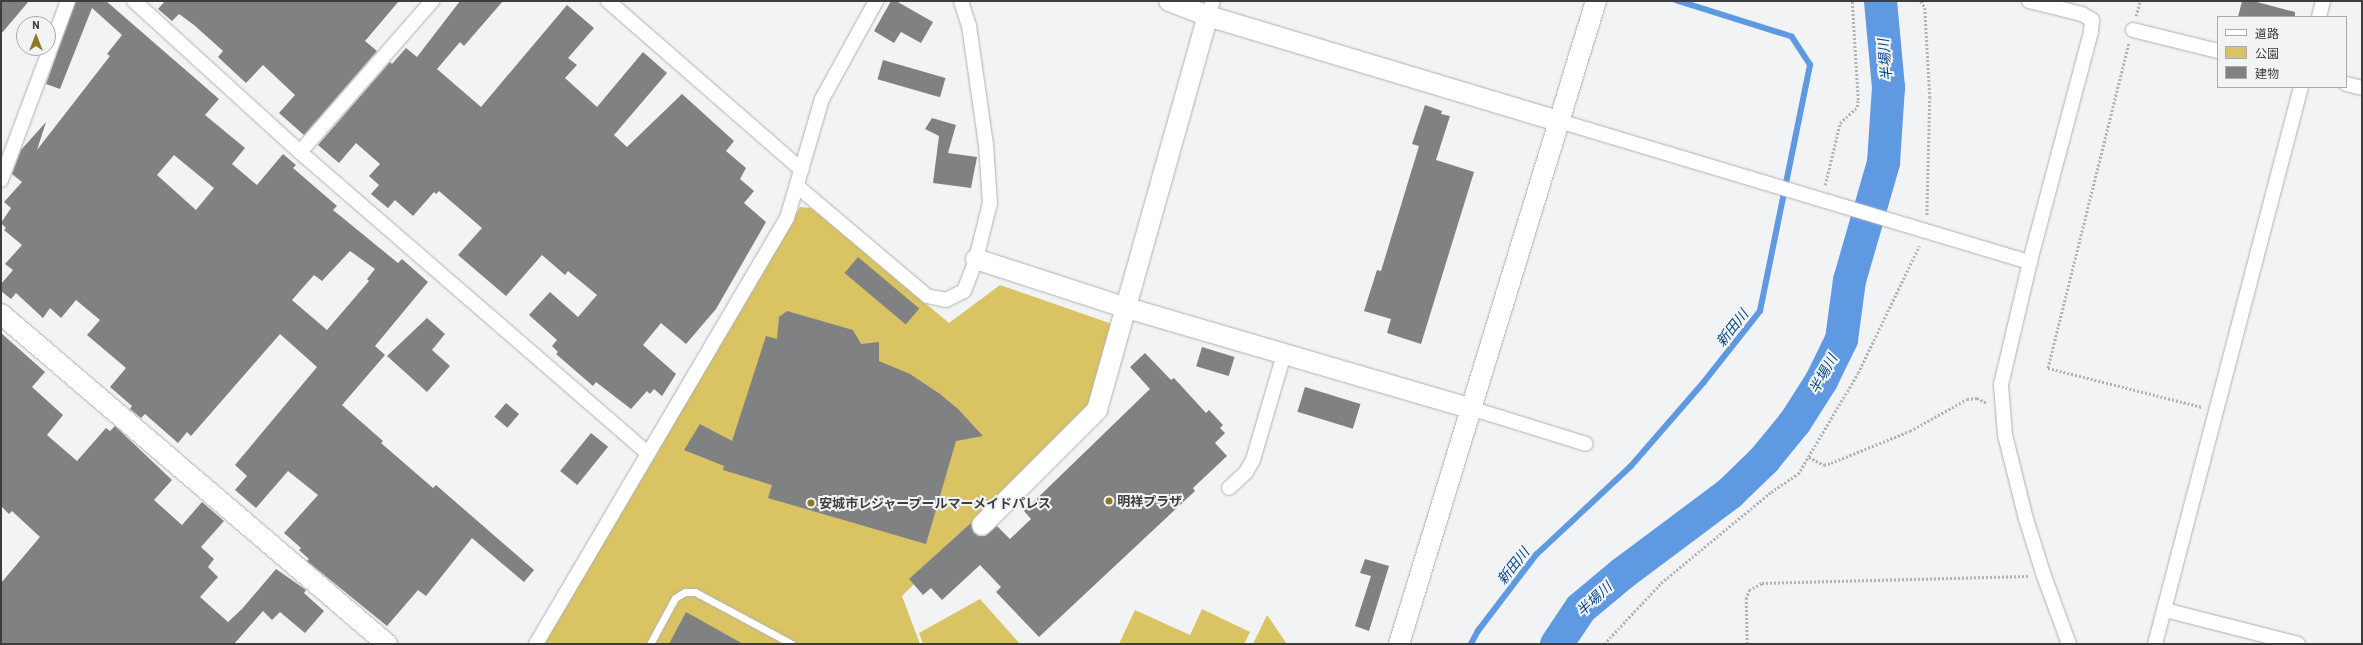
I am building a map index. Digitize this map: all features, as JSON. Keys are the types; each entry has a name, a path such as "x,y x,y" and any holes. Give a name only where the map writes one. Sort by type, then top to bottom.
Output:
{"street":[{"path":"1,180 68,1"},
{"path":"134,1 300,152 648,453"},
{"path":"300,152 432,1"},
{"path":"608,1 802,170"},
{"path":"536,644 787,218 822,99 876,1"},
{"path":"797,186 927,296 935,299 946,300 964,291 976,259 989,196 986,145 968,26 961,1"},
{"path":"1169,1 1210,8 1559,121 2030,262"},
{"path":"1399,644 1470,408 1596,1"},
{"path":"2029,1 2082,14 2092,20 2092,26 2003,367 2001,403 2007,442 2044,576 2070,644"},
{"path":"2319,16 2323,1"},
{"path":"982,525 1097,410 1127,308 1210,8"},
{"path":"2133,30 2217,52"},
{"path":"2347,84 2362,88"},
{"path":"2155,644 2301,88"},
{"path":"976,259 1127,308 1470,408 1586,444"},
{"path":"1,314 386,644"},
{"path":"1229,488 1246,472 1253,460 1284,354"},
{"path":"2165,610 2298,644"}],"lane":[{"path":"650,644 676,598 685,592 695,592 792,644"}],"path":[{"path":"1823,199 1840,123 1857,106 1858,100 1852,1"},
{"path":"1604,644 1661,583 1771,492 1798,474 1858,373 1916,254 1918,228 1928,211 1930,97 1925,8 1921,1"},
{"path":"2140,1 2048,368 2217,411"},
{"path":"1809,457 1824,465 1831,463 1910,431 1967,399 1977,398 1989,404 2001,403"},
{"path":"1747,644 1746,599 1749,590 1762,583 2044,576"}],"green space":[{"name":"安城市レジャープールマーメイドパレス","path":"800,207 811,208 949,323 1000,285 1112,324 1088,410 902,596 920,644 544,644"},
{"path":"980,599 1020,644 923,644 919,633"},
{"path":"1202,609 1250,632 1244,644 1119,644 1135,610 1190,635"},
{"path":"1267,615 1287,644 1253,644"}],"building":[{"path":"1,1 29,1 16,16 1,34"},
{"path":"76,1 106,1 219,99 205,115 245,148 232,164 257,185 283,154 296,165 293,168 337,206 333,210 398,263 402,259 428,282 375,346 385,355 342,405 383,441 381,443 433,488 436,485 534,570 524,582 472,538 426,596 418,590 387,626 307,561 309,559 299,550 301,548 284,533 318,495 288,471 256,508 235,490 247,476 235,465 317,367 280,334 191,436 187,432 178,443 145,414 141,418 130,409 132,406 110,387 126,368 87,335 100,320 76,300 61,318 50,308 43,318 16,293 11,299 1,291 1,284 13,270 5,264 22,245 4,230 6,228 1,223 11,208 4,202 22,182 12,174 21,150 46,122 37,150 110,56 107,54 122,35 92,8 60,89 46,84","holes":["174,155 214,188 196,210 157,175","350,251 375,269 367,279 369,281 327,330 292,300 314,275 322,281"]},
{"path":"165,1 399,1 365,41 377,51 304,135 279,113 295,95 263,65 246,83 218,57 223,51 194,25 179,14 172,21 158,9"},
{"path":"460,1 503,1 464,46 460,42 437,69 481,107 567,5 594,28 568,58 577,65 565,78 597,107 643,52 667,73 614,135 627,147 682,94 734,141 726,151 746,168 740,179 754,191 744,203 766,222 716,309 686,344 661,323 643,345 676,374 662,396 654,389 650,394 647,391 631,409 596,382 593,386 556,354 558,352 552,346 557,340 529,315 550,292 578,317 597,295 568,271 565,275 542,255 506,296 458,255 482,228 439,191 436,194 434,192 413,216 395,200 388,208 371,194 379,185 369,176 380,164 356,143 339,163 318,145 390,62 392,64 406,48 417,57"},
{"path":"891,1 896,1 933,22 921,43 901,32 894,43 874,31"},
{"path":"2242,1 2253,1 2295,12 2295,16 2238,16"},
{"path":"883,60 945,78 940,97 877,79"},
{"path":"1425,105 1442,111 1441,114 1450,116 1436,160 1474,172 1421,344 1387,333 1391,319 1364,311 1377,270 1381,271 1419,146 1412,144"},
{"path":"932,118 956,125 948,153 977,157 971,188 933,183 939,136 925,129"},
{"path":"858,257 919,308 906,325 845,273"},
{"path":"787,311 853,330 861,344 879,342 879,361 910,374 940,394 958,409 983,436 956,441 926,544 768,498 772,485 723,470 724,466 684,450 700,424 732,441 766,336 777,339 779,317"},
{"path":"427,318 445,334 432,350 450,366 427,392 387,356"},
{"path":"1,333 45,372 32,387 63,415 47,435 77,461 106,428 110,431 115,426 172,480 154,500 182,525 202,502 224,521 201,547 214,559 208,567 218,577 200,597 228,622 242,609 276,569 306,590 304,593 324,611 305,633 280,612 272,620 263,611 234,644 1,644 1,583 40,537 12,511 9,514 1,506"},
{"path":"1202,347 1235,357 1229,376 1196,366"},
{"name":"明祥プラザ","path":"1145,353 1171,380 1174,378 1206,413 1209,410 1223,425 1220,428 1225,433 1215,443 1227,456 1193,488 1195,491 1039,637 996,592 1001,587 980,565 942,600 931,588 923,595 909,579 971,523 974,533 979,536 985,536 997,526 1010,539 1031,519 1024,511 1150,389 1130,367"},
{"path":"1305,387 1360,404 1353,429 1297,412"},
{"path":"506,403 519,414 507,428 494,417"},
{"path":"591,433 608,447 577,485 560,471"},
{"path":"1365,559 1389,566 1369,631 1355,626 1371,576 1360,573"},
{"path":"686,612 743,644 669,644"}],"waterway":[{"name":"新田川","path":"1471,644 1478,631 1536,555 1631,466 1704,382 1760,311 1810,65 1792,37 1677,1"},
{"name":"半場川","path":"1556,644 1580,608 1622,573 1729,493 1764,459 1795,421 1821,380 1841,339 1849,280 1883,162 1888,87 1880,1"}],"place":[{"name":"明祥プラザ","path":"1109,501"},
{"name":"安城市レジャープールマーメイドパレス","path":"811,503"}]}
